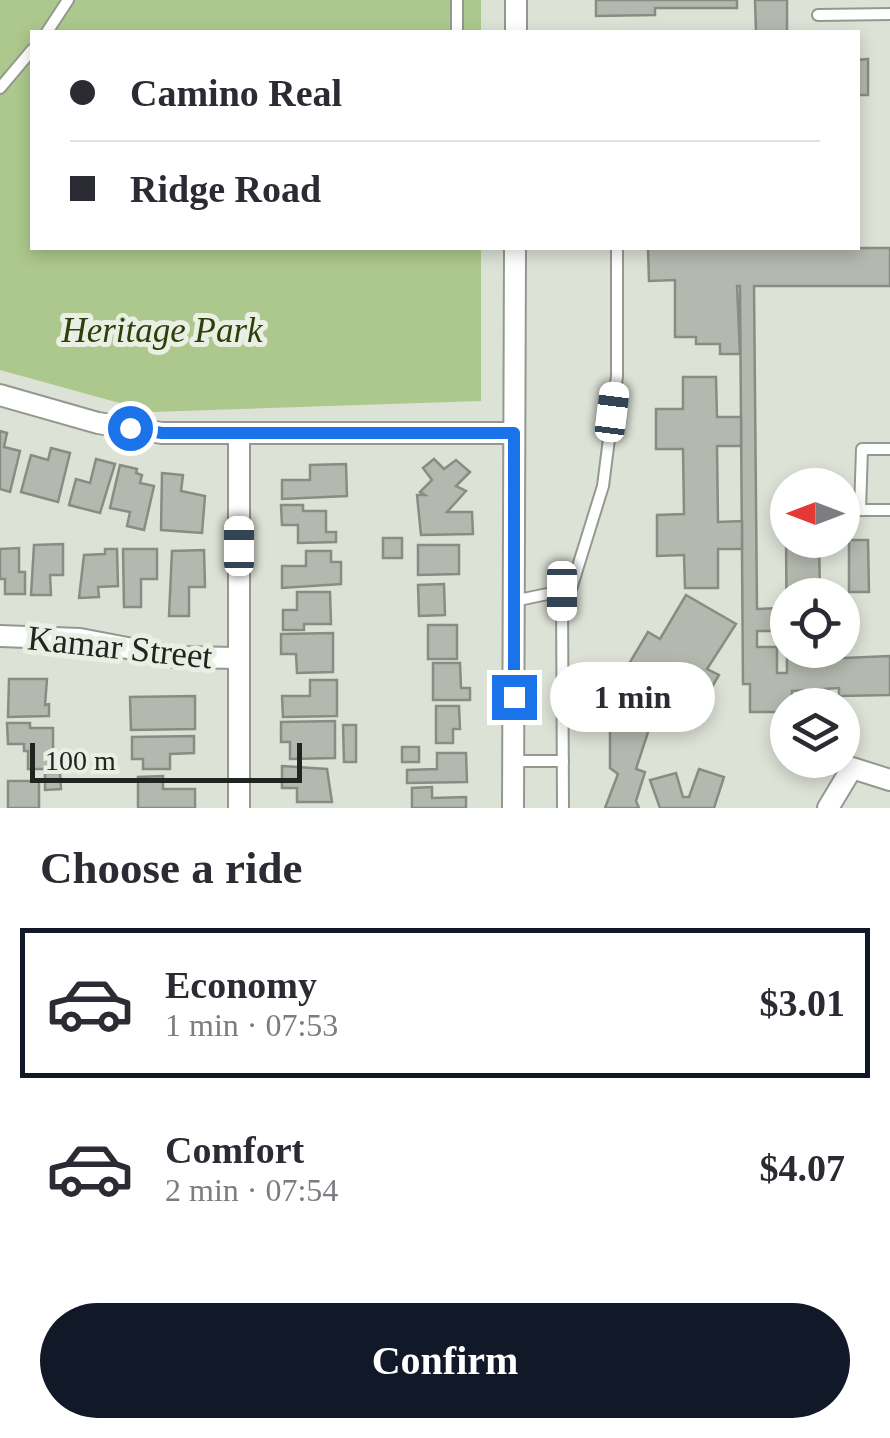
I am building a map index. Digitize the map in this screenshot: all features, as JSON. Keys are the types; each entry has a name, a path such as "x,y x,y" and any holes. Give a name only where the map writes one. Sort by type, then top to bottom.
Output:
{"street":[{"path":"516,0 516,30"},
{"path":"513,808 515,250"},
{"path":"0,395 98,423 162,433 514,433"},
{"path":"238,434 239,808"},
{"name":"Kamar Street","path":"0,636 80,640 175,658 240,658"},
{"path":"828,808 852,768 890,780"}],"lane":[{"path":"48,30 68,0"},
{"path":"457,0 457,30"},
{"path":"818,16 890,14"},
{"path":"0,88 30,52"},
{"path":"514,601 570,589 604,486 617,376 618,250"},
{"path":"890,449 862,449 860,510 890,510"},
{"path":"562,591 563,808"},
{"path":"513,761 563,761"}],"green space":[{"name":"Heritage Park","path":"0,0 481,0 481,30 30,30 30,250 481,250 481,401 152,412 0,370"}],"building":[{"path":"596,0 737,0 737,8 655,8 655,15 596,16"},
{"path":"755,0 787,0 787,30 756,30"},
{"path":"868,59 868,95 860,95 860,60"},
{"path":"890,248 890,286 754,286 757,609 770,608 770,631 757,631 757,647 770,647 770,668 777,668 777,673 787,673 787,668 860,668 860,657 890,656 890,695 860,696 860,688 770,688 770,712 750,712 750,684 743,684 740,286 740,354 720,354 720,344 696,344 696,337 675,337 675,280 649,281 648,250"},
{"path":"683,377 716,377 717,417 741,417 741,446 717,446 718,522 742,521 742,549 718,549 718,588 685,588 684,555 657,556 657,515 684,514 683,449 656,449 656,409 683,409"},
{"path":"0,431 7,433 4,447 20,451 10,492 0,489"},
{"path":"51,448 70,453 58,502 21,492 31,455 48,460"},
{"path":"96,459 115,464 100,513 69,505 76,479 90,483"},
{"path":"434,459 444,469 456,460 470,472 456,486 466,491 447,512 472,512 473,534 421,535 417,495 425,495 420,492 432,480 423,468"},
{"path":"346,464 347,496 282,499 282,480 310,480 310,465"},
{"path":"120,465 137,469 136,473 142,475 140,483 154,486 144,530 127,526 130,512 110,508"},
{"path":"162,473 183,475 181,491 205,496 202,533 161,530"},
{"path":"281,505 303,505 303,511 326,511 326,532 336,532 336,542 298,543 298,525 282,525"},
{"path":"383,538 402,538 402,558 383,558"},
{"path":"860,540 868,540 869,592 860,592 860,578 849,578 849,558 860,558"},
{"path":"63,544 63,575 50,575 51,595 31,595 34,545"},
{"path":"418,545 459,545 459,574 418,575"},
{"path":"19,548 19,572 25,572 25,594 5,594 5,579 0,579 0,549"},
{"path":"105,549 117,549 118,586 98,587 99,597 79,598 84,555 105,554"},
{"path":"123,549 157,549 157,579 141,579 141,607 124,607"},
{"path":"204,550 205,587 189,587 189,616 169,616 172,551"},
{"path":"306,551 331,551 331,562 341,562 341,584 282,588 282,566 306,566"},
{"path":"786,558 819,558 820,578 786,578"},
{"path":"444,584 445,615 419,616 418,585"},
{"path":"297,592 330,592 331,624 304,624 304,630 283,630 283,610 297,610"},
{"path":"686,595 736,624 707,669 719,675 702,704 674,687 668,698 652,689 658,679 630,662 648,632 660,639"},
{"path":"428,625 457,625 457,659 428,659"},
{"path":"333,633 333,672 297,673 296,654 281,654 281,634"},
{"path":"433,663 460,663 461,688 470,688 470,700 433,700"},
{"path":"9,679 47,679 45,705 49,704 49,716 8,717"},
{"path":"310,680 337,680 337,716 283,717 282,696 310,696"},
{"path":"195,696 195,729 131,730 130,697"},
{"path":"661,702 661,726 650,726 636,769 645,772 636,801 639,808 605,808 618,774 610,768 610,725 643,725 643,703"},
{"path":"436,706 459,706 460,729 453,729 453,743 436,743"},
{"path":"335,721 335,758 290,759 290,742 281,742 281,722"},
{"path":"7,723 53,728 53,769 28,769 24,744 8,744"},
{"path":"343,725 356,725 356,762 344,762"},
{"path":"194,736 194,753 170,754 170,769 143,769 143,759 132,759 132,737"},
{"path":"402,747 419,747 419,762 402,762"},
{"path":"437,753 466,753 467,782 407,783 407,770 437,769"},
{"path":"282,766 327,769 332,802 297,802 297,788 282,788"},
{"path":"699,769 724,777 714,808 660,808 650,780 676,773 683,797 689,797"},
{"path":"45,773 60,773 61,789 45,790"},
{"path":"163,776 163,789 195,789 195,808 138,808 138,777"},
{"path":"8,781 39,781 39,808 8,808"},
{"path":"432,787 432,798 466,797 466,808 412,808 412,788"}],"route":[{"path":"130,428 162,433 238,434 514,433 514,697"}]}
